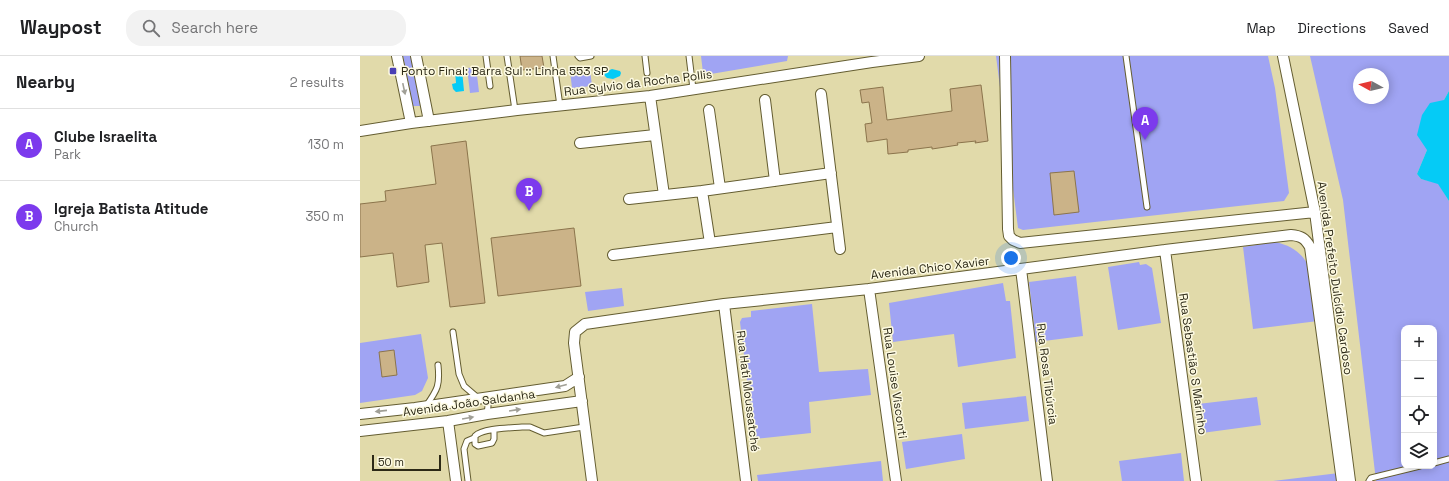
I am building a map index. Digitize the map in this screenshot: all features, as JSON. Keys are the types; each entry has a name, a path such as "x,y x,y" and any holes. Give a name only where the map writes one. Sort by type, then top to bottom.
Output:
{"street":[{"path":"398,56 411,123"},
{"path":"416,56 430,121"},
{"name":"Rua Sylvio da Rocha Pollis","path":"360,131 411,123 650,96 919,56"},
{"path":"1004,56 1008,229 1013,240 1020,243 1315,212"},
{"name":"Avenida Prefeito Dulcídio Cardoso","path":"1282,56 1315,212 1350,481"},
{"path":"821,94 840,249"},
{"path":"650,96 664,195"},
{"path":"765,100 775,180"},
{"path":"709,110 720,188"},
{"path":"580,143 655,135"},
{"path":"630,199 702,191 831,173"},
{"path":"702,191 710,243"},
{"path":"613,256 837,227"},
{"name":"Avenida Prefeito Dulcídio Cardoso","path":"1291,235 1306,239 1310,247 1342,481"},
{"name":"Avenida Chico Xavier","path":"579,377 574,342 575,332 585,324 724,304 869,289 1291,235"},
{"name":"Rua Sebastião S Marinho","path":"1165,250 1196,481"},
{"name":"Rua Rosa Tibúrcia","path":"1021,269 1047,481"},
{"name":"Rua Louise Visconti","path":"869,289 896,481"},
{"name":"Rua Hati Moussatché","path":"724,304 746,481"},
{"path":"579,377 584,427 592,481"},
{"name":"Avenida João Saldanha","path":"360,414 415,408 565,386 579,377"},
{"name":"Avenida João Saldanha","path":"360,431 448,421 582,401"},
{"path":"415,408 417,424"},
{"path":"448,421 456,481"}],"lane":[{"path":"486,56 490,86"},
{"path":"507,56 515,111"},
{"path":"554,56 560,106"},
{"path":"578,56 580,58 591,56"},
{"path":"645,56 647,73"},
{"path":"689,56 693,89"},
{"path":"1126,56 1147,207"},
{"path":"453,332 459,374 464,386 484,398 487,414"},
{"path":"426,406 436,393 440,381 438,365"},
{"path":"468,481 464,449 467,441 474,438 476,434 480,432 526,427 544,433 584,427"},
{"path":"474,438 476,445 490,444 494,439 494,430"},
{"path":"1437,462 1449,459"},
{"path":"1369,481 1371,478 1408,469"}],"shaded area":[{"path":"403,56 411,56 421,106 413,106"},
{"path":"701,56 788,56 787,61 705,75 703,73"},
{"path":"996,56 1268,56 1275,88 1289,193 1284,201 1023,230 1018,228"},
{"path":"1310,56 1449,56 1449,91 1444,100 1417,174 1421,179 1438,183 1449,201 1449,481 1376,481 1343,200"},
{"path":"476,67 479,92 470,93 467,68"},
{"path":"590,69 592,86 572,88 570,71"},
{"path":"612,69 620,71 620,76 613,79 607,78 604,75 605,72"},
{"path":"462,70 464,91 456,92 453,89 452,84 456,83 455,71"},
{"path":"1449,91 1449,201 1438,184 1421,179 1417,174 1427,150 1417,135 1422,115 1430,103 1444,100"},
{"path":"1275,242 1289,247 1299,253 1306,262 1314,283 1318,321 1253,329 1243,247"},
{"path":"1139,262 1140,265 1146,264 1152,268 1161,323 1118,330 1108,267"},
{"path":"1076,276 1083,336 1036,342 1029,282"},
{"path":"1003,283 1006,301 1010,301 1016,358 958,367 954,334 893,342 889,303"},
{"path":"622,288 624,306 588,311 585,292"},
{"path":"812,304 819,372 868,369 871,395 809,402 811,433 754,439 740,322 742,318 751,317 751,311"},
{"path":"421,334 428,378 422,391 415,395 360,403 360,343"},
{"path":"1026,396 1029,421 965,429 962,403"},
{"path":"1257,397 1261,425 1202,433 1198,404"},
{"path":"962,434 965,459 906,469 902,442"},
{"path":"1181,453 1184,481 1122,481 1119,461"},
{"path":"881,461 883,481 758,481 757,475"},
{"path":"1339,473 1340,481 1273,481"}],"building":[{"path":"520,56 542,56 544,68 522,70"},
{"path":"981,85 988,141 957,143 958,145 932,149 932,147 908,150 908,152 888,154 887,139 867,142 865,124 872,123 869,102 862,103 860,90 883,87 887,120 952,111 950,89"},
{"path":"466,141 485,303 450,307 442,243 425,245 429,282 397,287 393,253 360,257 360,204 386,201 385,191 436,184 431,146"},
{"path":"1074,171 1079,212 1054,215 1050,173"},
{"path":"574,228 581,286 498,296 491,238"},
{"path":"394,350 397,375 382,377 379,352"}],"place":[{"name":"Ponto Final: Barra Sul :: Linha 553 SP","path":"393,71"},
{"name":"Clube Israelita","path":"1145,140"},
{"name":"Igreja Batista Atitude","path":"529,211"}]}
